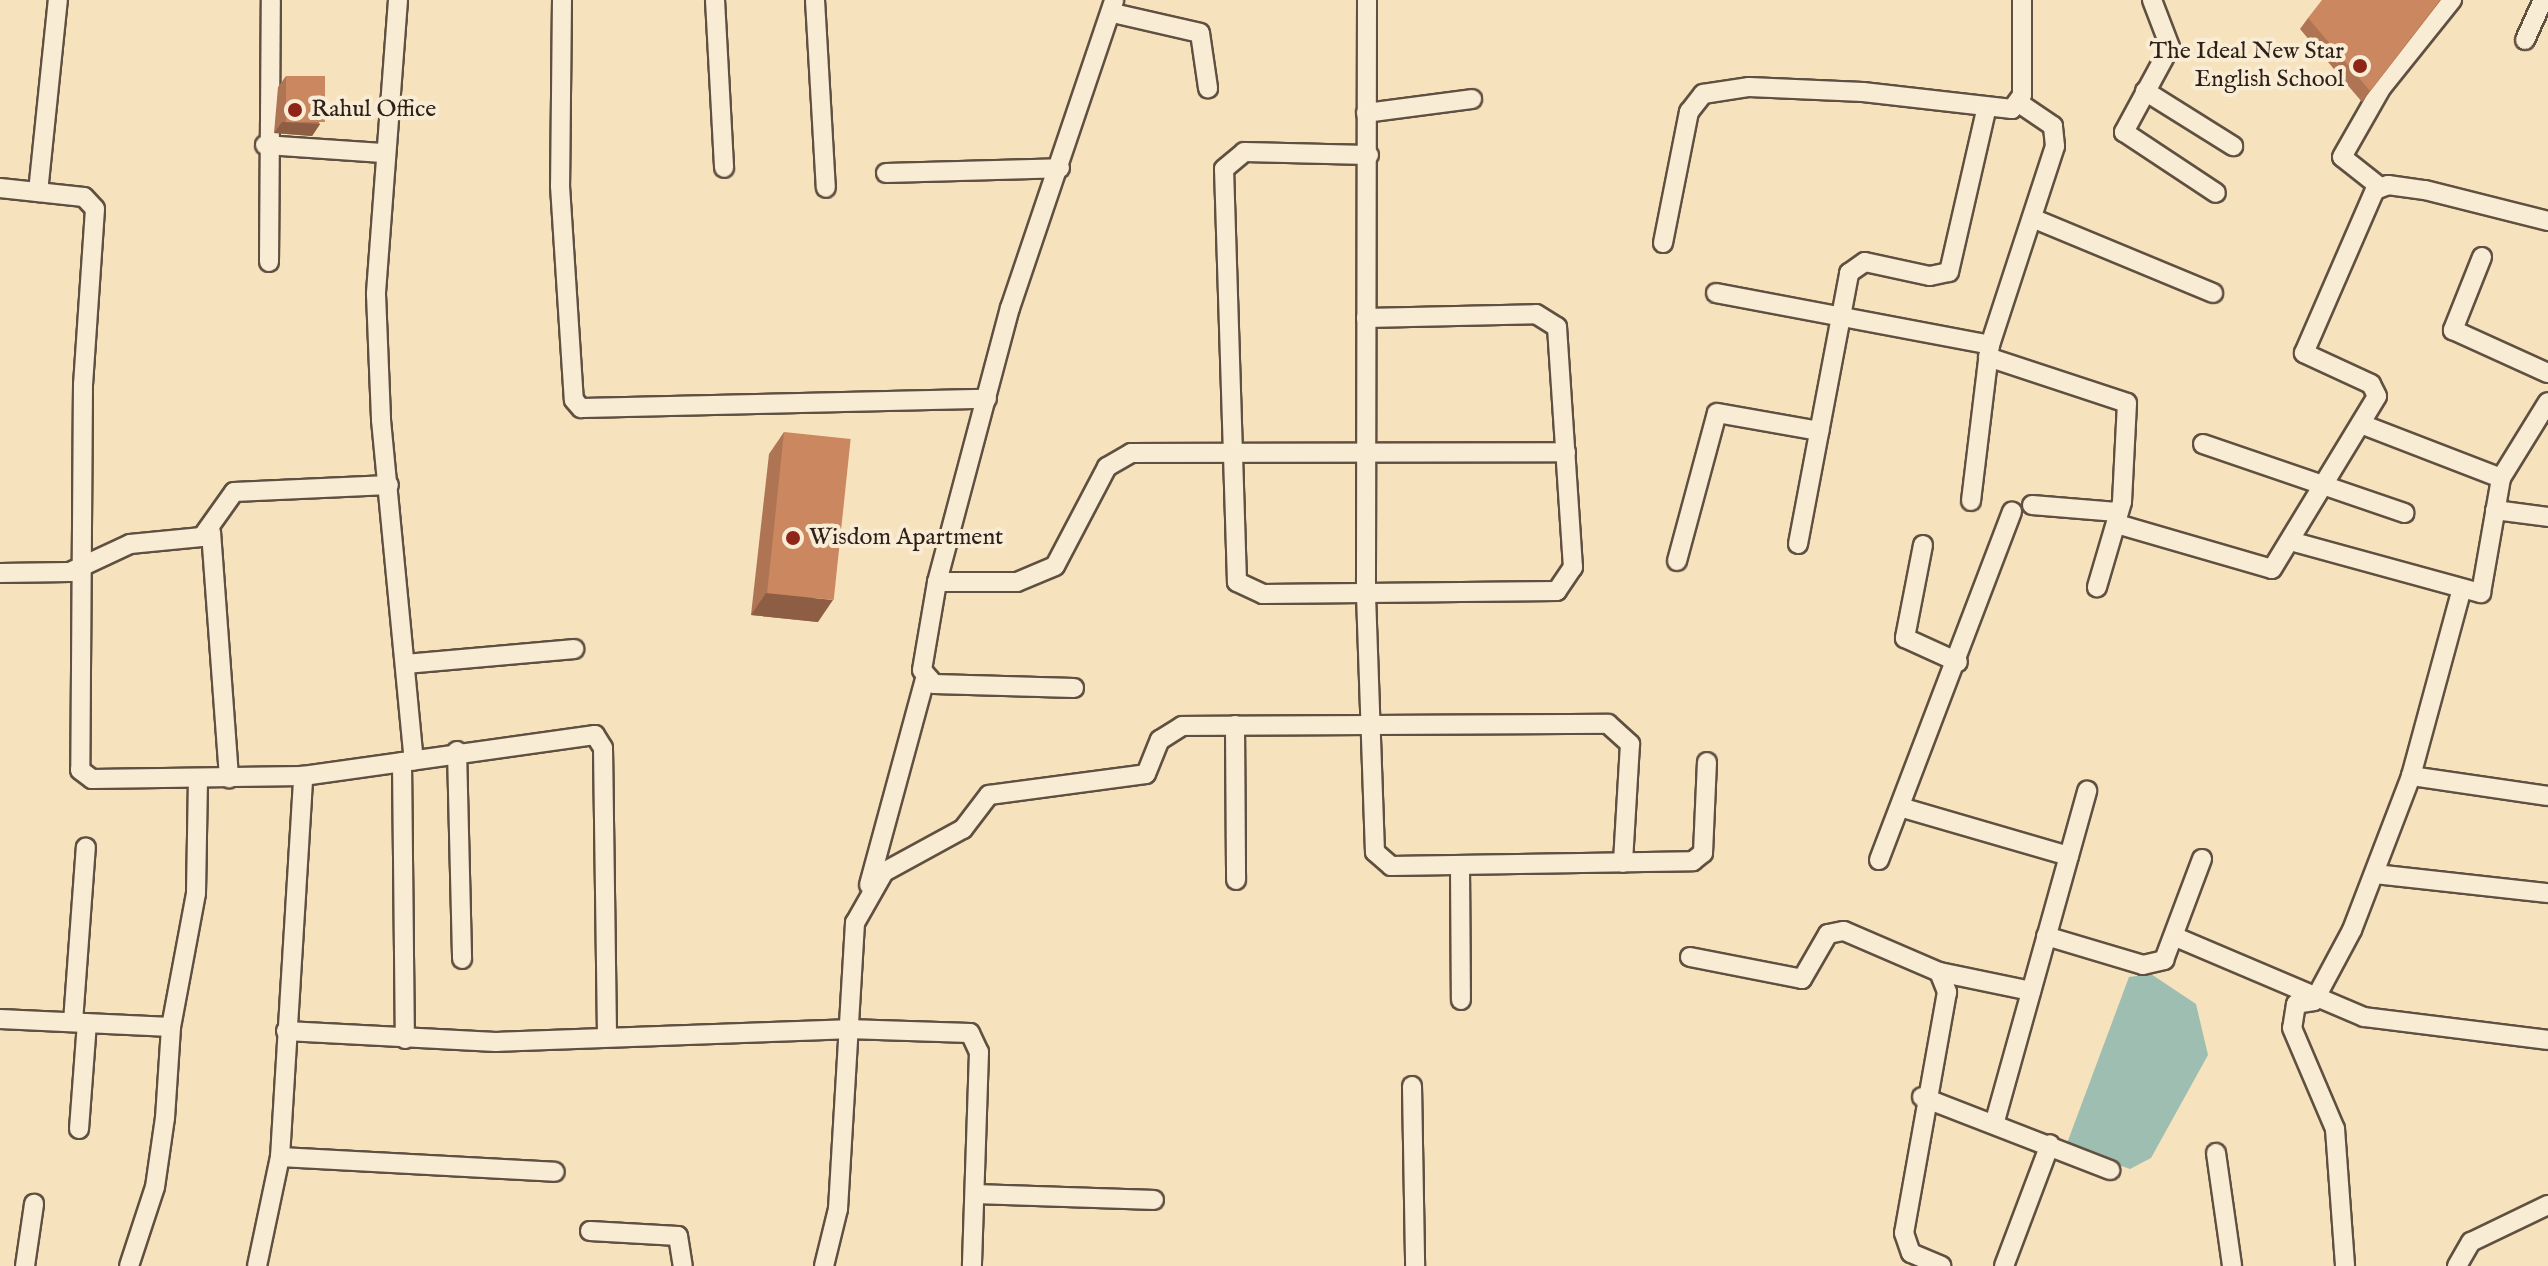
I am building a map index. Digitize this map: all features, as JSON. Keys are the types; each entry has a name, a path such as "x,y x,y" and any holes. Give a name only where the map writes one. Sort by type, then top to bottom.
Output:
{"street":[{"path":"38,192 58,0"},
{"path":"269,262 265,145 271,0"},
{"path":"398,0 381,153 376,294 389,485 406,664 405,1039"},
{"path":"562,0 560,186 574,400 581,408 987,399"},
{"path":"715,0 724,168"},
{"path":"815,0 826,188"},
{"path":"1367,0 1366,595 1375,852 1391,866 1460,868 1700,858 1707,762"},
{"path":"2019,103 2022,0"},
{"path":"2152,0 2170,47 2124,125 2127,139 2216,193"},
{"path":"2452,0 2382,87 2342,157 2380,187 2548,221"},
{"path":"2525,40 2543,0"},
{"path":"864,903 925,679 937,582 987,399 1113,7 1200,33 1208,88"},
{"path":"1663,243 1689,112 1703,94 1749,87 1848,92 1986,110 2019,103"},
{"path":"2145,91 2233,146"},
{"path":"1366,113 1472,99"},
{"path":"1971,501 1989,351 2056,134 2019,103"},
{"path":"1798,544 1839,322 1856,264 1937,277 1949,272 1986,110"},
{"path":"265,145 381,153"},
{"path":"1366,318 1549,318 1560,337 1573,567 1557,591 1263,594 1237,582 1228,160 1244,152 1369,155"},
{"path":"886,173 1060,168"},
{"path":"2117,524 2266,570 2294,542 2323,484 2361,424 2376,389 2310,361 2304,345 2380,187"},
{"path":"0,188 84,197 95,209 81,569 80,770 92,779 303,776 583,734 600,739 607,1037"},
{"path":"2032,218 2213,293"},
{"path":"2482,257 2453,330 2548,373"},
{"path":"1716,293 1839,322 1989,351 2124,399 2122,502 2097,587"},
{"path":"2294,542 2461,592 2481,593 2486,584 2501,478 2548,402"},
{"path":"1677,561 1717,413 1819,431"},
{"path":"2361,424 2501,478"},
{"path":"2203,444 2405,513"},
{"path":"937,582 1017,582 1055,566 1117,457 1235,448 1368,456 1566,452"},
{"path":"229,778 211,532 221,500 234,492 389,485"},
{"path":"2032,505 2117,512 2117,524"},
{"path":"2495,510 2548,517"},
{"path":"1879,860 1958,662 2012,512"},
{"path":"0,573 81,569 130,544 211,532"},
{"path":"1923,545 1905,638 1958,662"},
{"path":"2314,1001 2375,874 2411,776 2461,592"},
{"path":"406,664 574,649"},
{"path":"925,679 1074,688"},
{"path":"1235,725 1236,880"},
{"path":"824,1266 838,1209 855,923 884,872 963,829 989,795 1135,777 1151,768 1171,730 1235,725 1619,728 1630,744 1623,863"},
{"path":"457,751 462,959"},
{"path":"257,1266 280,1157 303,776"},
{"path":"2411,776 2548,796"},
{"path":"129,1266 155,1187 171,1027 196,893 198,779"},
{"path":"1995,1121 2087,791"},
{"path":"1900,807 2069,856"},
{"path":"79,1129 86,847"},
{"path":"2046,936 2143,965 2164,960 2178,938 2202,859"},
{"path":"1460,868 1461,1000"},
{"path":"2375,874 2548,893"},
{"path":"1690,957 1802,979 1828,934 1844,931 1939,972 2031,991"},
{"path":"2178,938 2314,1001 2364,1017 2548,1040"},
{"path":"1939,972 1947,992 1922,1097 1904,1241 1911,1253 1941,1266"},
{"path":"2314,1001 2296,1004 2292,1028 2335,1129 2345,1266"},
{"path":"0,1019 171,1027"},
{"path":"286,1031 405,1039 956,1029 975,1040 976,1194 972,1266"},
{"path":"1412,1086 1415,1266"},
{"path":"1922,1097 1995,1121 2110,1170"},
{"path":"2004,1266 2050,1144"},
{"path":"2216,1153 2232,1266"},
{"path":"280,1157 555,1172"},
{"path":"976,1194 1154,1200"},
{"path":"25,1266 34,1204"},
{"path":"2457,1266 2471,1242 2548,1205"},
{"path":"590,1231 678,1236 683,1266"}],"shaded area":[{"path":"2151,974 2196,1004 2208,1055 2151,1158 2130,1169 2066,1146 2129,977"}],"building":[{"name":"The Ideal New Star English School","path":"2322,0 2440,0 2370,91 2308,18"},
{"path":"286,76 325,76 325,122 286,122"},
{"name":"Wisdom Apartment","path":"784,432 851,439 834,600 767,593"}],"place":[{"name":"The Ideal New Star English School","path":"2360,66"},
{"name":"Rahul Office","path":"295,110"},
{"name":"Wisdom Apartment","path":"793,538"}]}
